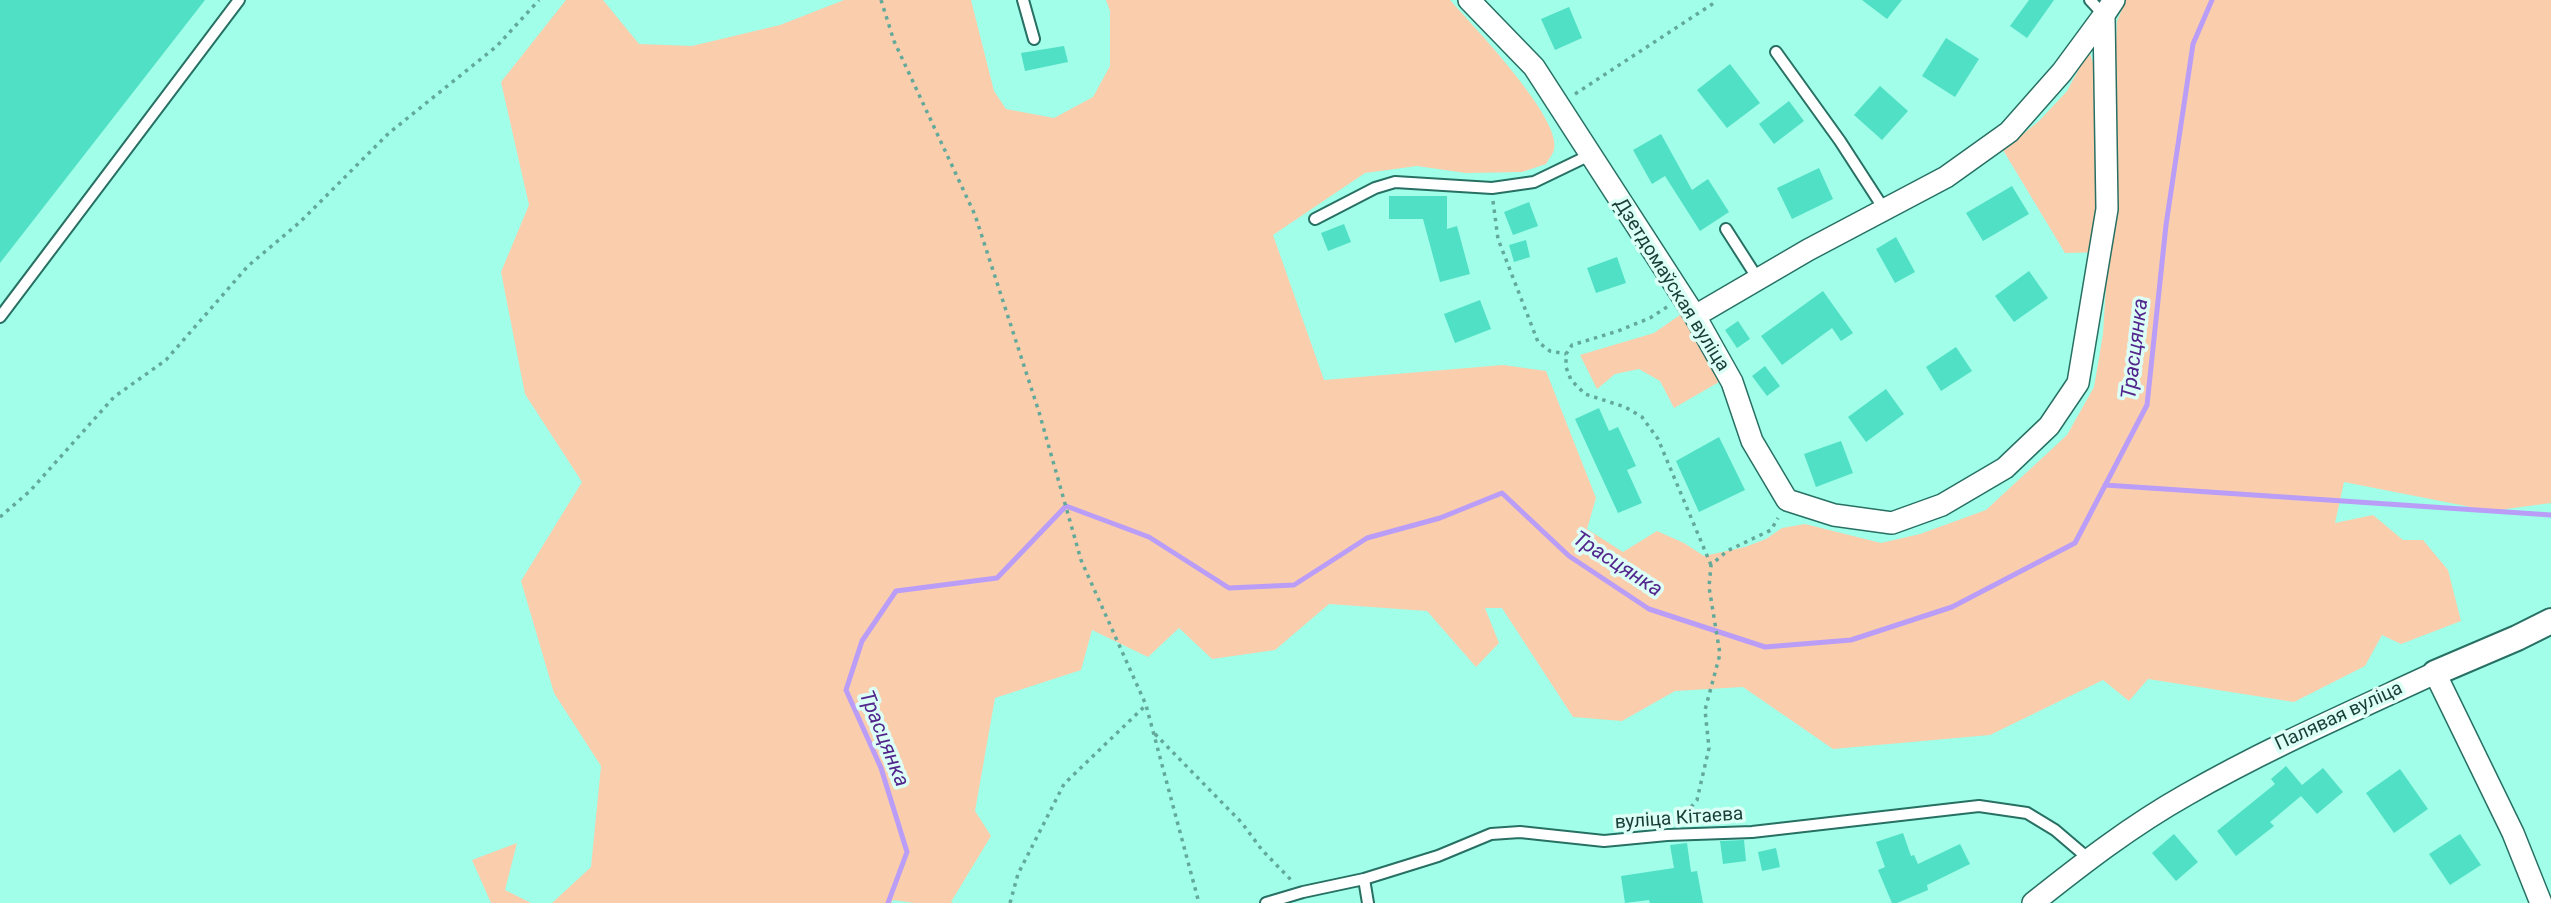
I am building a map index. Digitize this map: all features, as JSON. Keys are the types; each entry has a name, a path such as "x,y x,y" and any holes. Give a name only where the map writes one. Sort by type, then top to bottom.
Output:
{"street":[{"name":"Дзетдомаўская вуліца","path":"1469,0 1534,67 1695,316 1732,382 1752,440 1787,499"},
{"path":"1695,316 1946,177 2009,132 2062,72 2103,5"},
{"path":"1787,499 1834,515 1892,523 1942,505 2006,468 2049,426 2078,383 2107,209 2103,5"},
{"path":"2542,903 2513,833 2435,673 2551,621"},
{"name":"Палявая вуліца","path":"2033,903 2088,859 2183,796 2267,751 2435,673"}],"lane":[{"path":"0,317 239,0"},
{"path":"1023,0 1034,39"},
{"path":"1776,52 1840,141 1884,209"},
{"path":"1315,219 1375,188 1395,182 1492,188 1534,182 1590,155"},
{"path":"1726,229 1758,279"},
{"name":"вуліца Кітаева","path":"1266,903 1364,879 1438,856 1491,834 1520,832 1604,841 1667,835 1752,832 1979,806 2027,813 2055,830 2088,859"},
{"path":"1364,879 1368,903"}],"path":[{"path":"0,517 30,491 114,397 166,360 248,266 300,222 389,133 497,46 539,0"},
{"path":"881,0 894,41 975,215 1039,412 1081,560 1146,705 1199,903"},
{"path":"1558,104 1717,1"},
{"path":"1492,188 1498,239 1538,342 1550,351 1566,354"},
{"path":"1667,835 1697,800 1709,748 1705,710 1720,654 1709,587 1711,565 1658,439 1642,418 1625,407 1585,394 1571,380 1566,368 1566,354 1572,345 1650,318 1682,297"},
{"path":"1711,565 1727,551 1771,530 1787,499"},
{"path":"1010,903 1018,874 1063,784 1146,705"},
{"path":"1154,733 1242,823 1262,850 1303,892"}],"shaded area":[{"path":"566,0 603,0 639,44 692,46 780,25 844,0 971,0 994,91 1006,109 1054,118 1093,97 1110,66 1110,11 1106,0 1450,0 1495,50 1531,96 1545,117 1553,136 1554,150 1546,164 1522,172 1466,173 1417,166 1365,173 1273,235 1324,380 1503,365 1546,371 1596,498 1587,529 1623,552 1657,531 1704,556 1745,547 1766,539 1782,528 1805,524 1881,543 1920,534 1986,510 2067,435 2094,387 2103,334 2108,252 2065,253 2003,150 2039,121 2067,91 2089,50 2099,83 2114,84 2117,21 2126,0 2551,0 2551,503 2491,511 2344,482 2335,523 2373,515 2403,540 2423,540 2448,570 2461,621 2401,644 2382,635 2365,666 2294,702 2148,679 2129,701 2103,680 1990,735 1833,749 1743,687 1675,691 1622,721 1573,717 1502,608 1485,608 1499,643 1476,667 1427,611 1329,604 1275,650 1212,659 1179,628 1148,657 1092,630 1081,670 995,698 975,811 991,836 951,902 953,903 893,900 891,903 552,903 591,867 601,766 554,693 521,581 582,482 525,394 501,272 529,205 501,82"},
{"path":"1680,315 1694,333 1719,382 1674,408 1660,381 1639,369 1615,374 1597,389 1580,355 1654,333"},
{"path":"517,843 505,890 531,903 491,903 472,860"}],"building":[{"path":"0,0 205,0 0,263"},
{"path":"1862,0 1902,0 1887,19"},
{"path":"2029,0 2054,0 2027,38 2010,26"},
{"path":"1569,7 1582,38 1555,50 1541,19"},
{"path":"1946,38 1979,59 1955,97 1922,76"},
{"path":"1064,46 1068,62 1025,71 1021,53"},
{"path":"1730,64 1760,103 1727,128 1697,90"},
{"path":"1880,86 1908,111 1882,140 1854,115"},
{"path":"1789,101 1804,121 1774,144 1759,124"},
{"path":"1661,134 1692,190 1708,179 1729,212 1700,231 1665,176 1652,184 1633,150"},
{"path":"1819,168 1833,199 1792,219 1777,188"},
{"path":"2012,186 2029,214 1983,241 1966,213"},
{"path":"1389,196 1447,196 1447,229 1457,226 1470,274 1440,282 1423,219 1389,219"},
{"path":"1529,202 1538,226 1513,235 1504,212"},
{"path":"1344,224 1351,242 1328,251 1321,233"},
{"path":"1896,237 1915,272 1895,283 1876,249"},
{"path":"1526,240 1530,257 1514,262 1509,245"},
{"path":"1617,257 1626,283 1596,293 1587,268"},
{"path":"2029,271 2048,298 2014,322 1995,296"},
{"path":"1823,291 1853,333 1841,341 1832,328 1782,365 1761,336"},
{"path":"1480,300 1491,329 1455,343 1444,314"},
{"path":"1738,321 1750,339 1737,348 1725,330"},
{"path":"1956,347 1972,371 1941,391 1926,367"},
{"path":"1765,366 1780,386 1767,396 1752,376"},
{"path":"1886,389 1904,414 1866,442 1848,417"},
{"path":"1599,408 1609,431 1618,427 1636,466 1627,470 1642,503 1618,513 1575,419"},
{"path":"1719,437 1745,490 1699,512 1676,461"},
{"path":"1841,441 1853,473 1816,487 1804,454"},
{"path":"2286,766 2302,785 2323,768 2343,792 2317,814 2301,796 2270,822 2274,826 2236,856 2217,831 2275,784 2271,779"},
{"path":"2400,769 2428,809 2394,833 2366,793"},
{"path":"1903,833 1911,856 1914,855 1918,864 1960,844 1970,864 1927,885 1928,890 1892,903 1878,870 1885,867 1876,842"},
{"path":"2174,834 2198,862 2176,881 2152,853"},
{"path":"2460,834 2481,865 2450,885 2429,854"},
{"path":"1744,840 1746,861 1723,864 1720,841"},
{"path":"1687,843 1691,872 1697,871 1703,903 1650,903 1649,900 1625,903 1621,876 1674,868 1670,845"},
{"path":"1776,848 1780,867 1762,871 1758,852"}],"waterway":[{"name":"Трасцянка","path":"888,903 907,852 881,768 846,690 862,641 896,591 997,578 1066,506 1149,537 1229,588 1294,585 1367,538 1440,518 1502,493 1569,556 1649,609 1765,647 1851,640 1952,607 2075,543 2147,405 2166,225 2193,44 2212,0"},
{"path":"2105,485 2551,515"}]}
